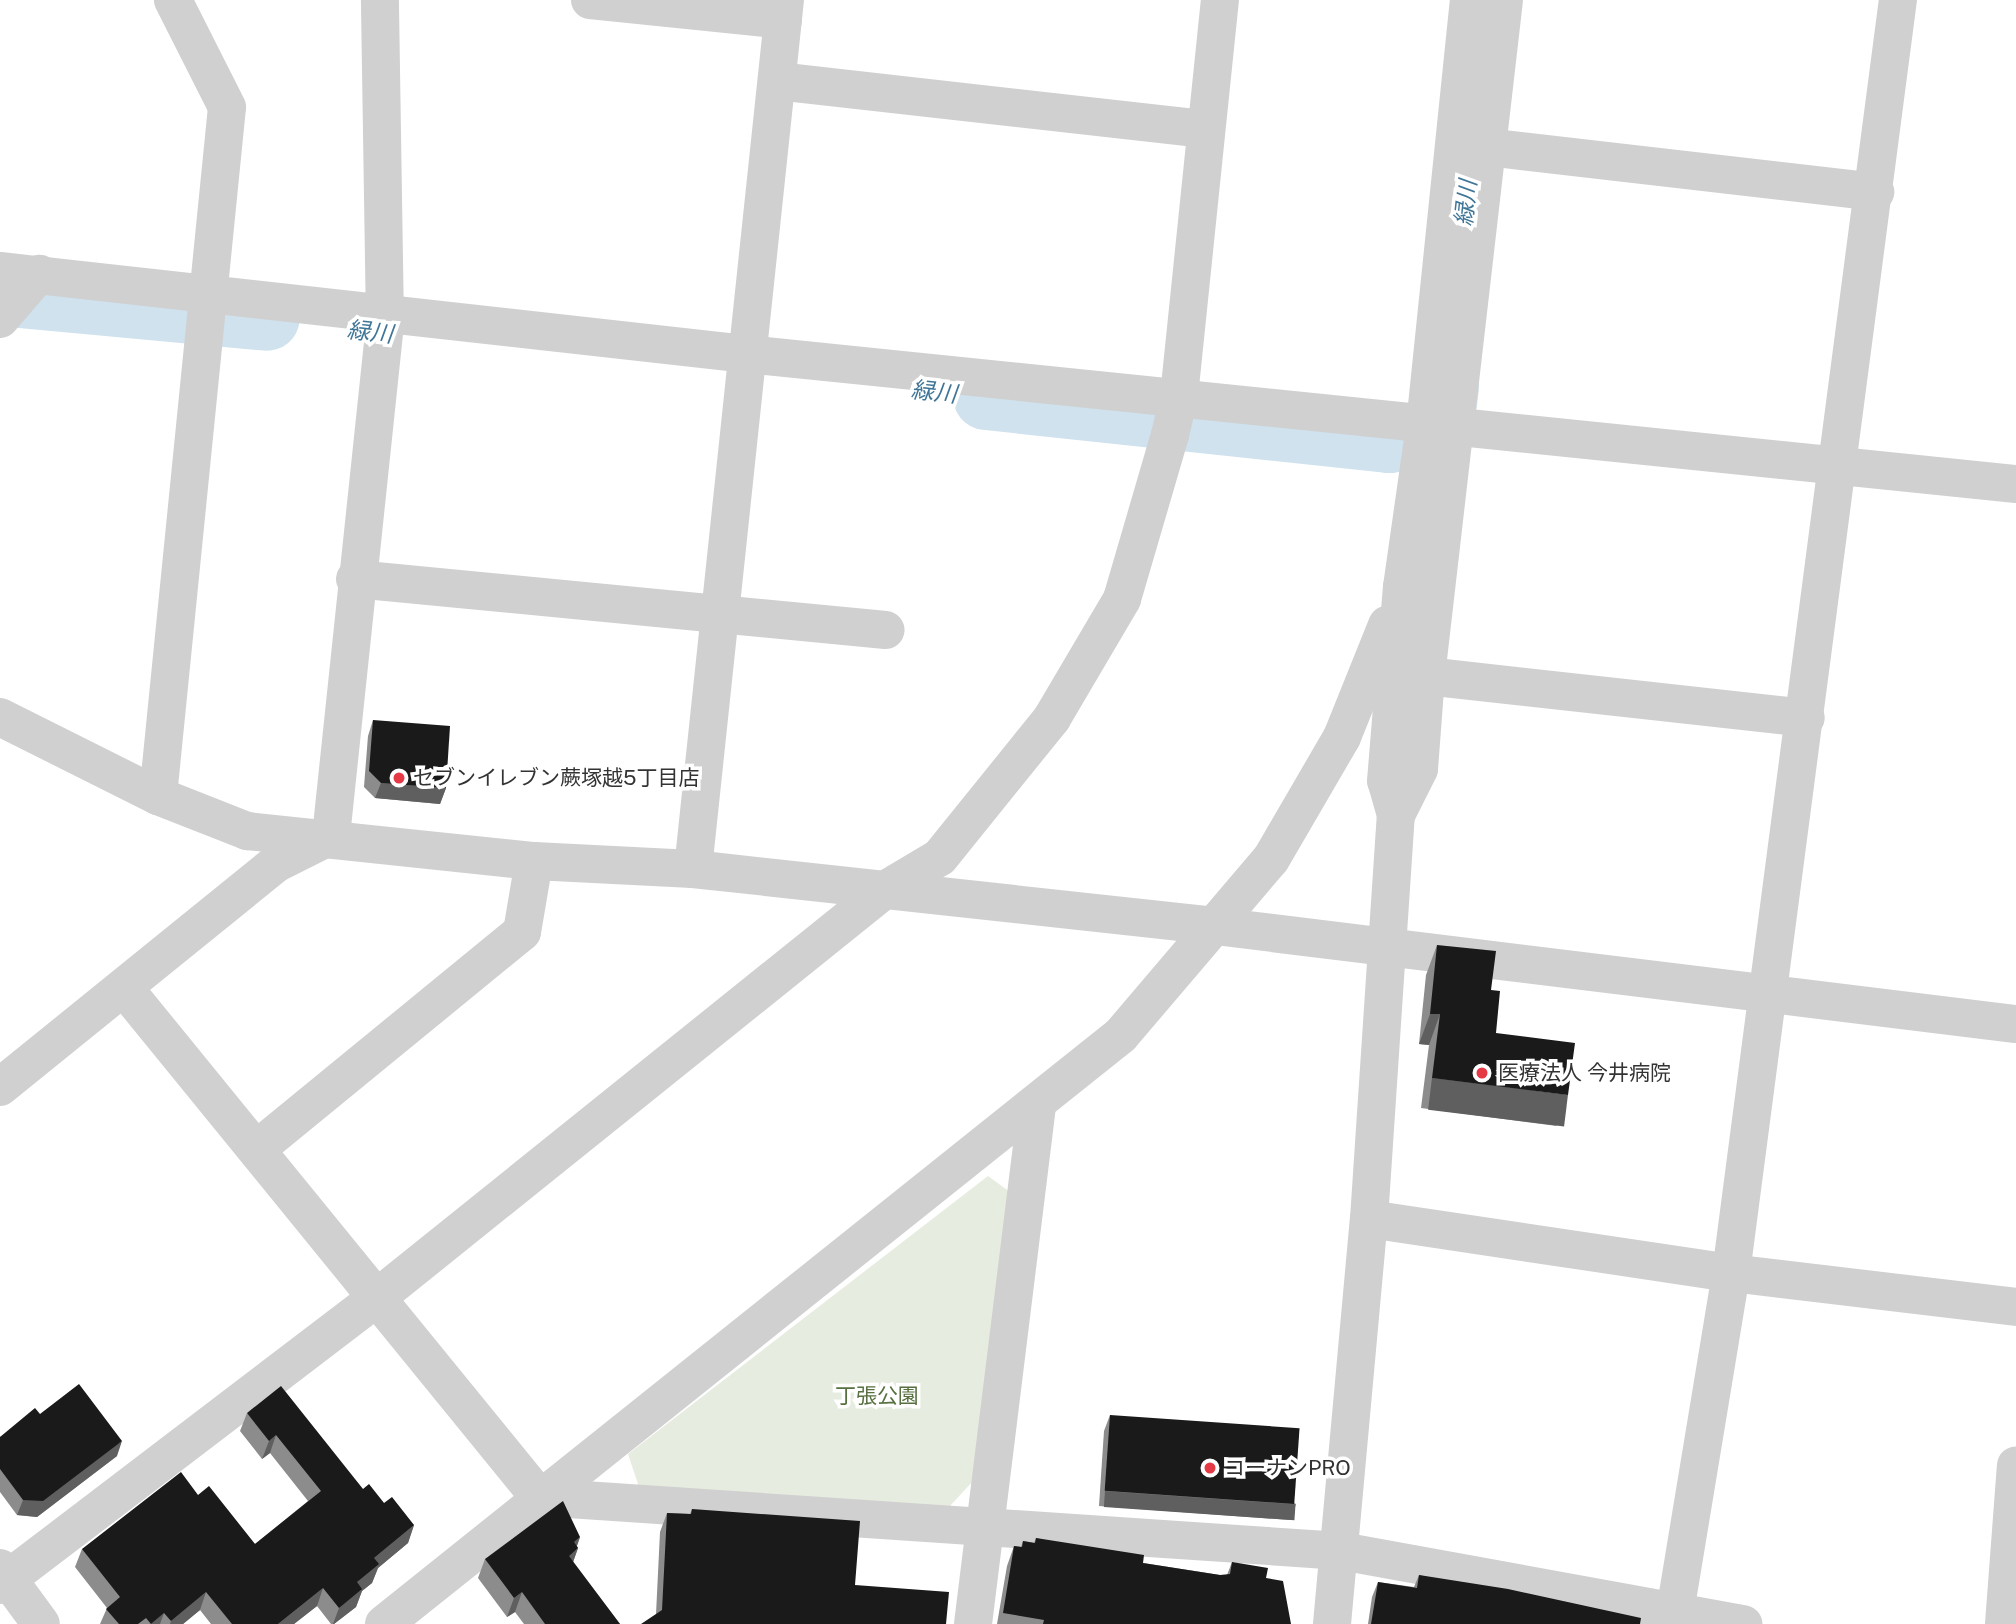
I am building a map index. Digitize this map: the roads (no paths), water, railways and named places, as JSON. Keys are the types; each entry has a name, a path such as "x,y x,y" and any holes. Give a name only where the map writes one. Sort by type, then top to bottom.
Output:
{"street":[{"path":"158,796 205,305 227,107 173,0"},
{"path":"331,836 355,579 384,331 380,0"},
{"path":"590,0 784,10 693,869"},
{"path":"41,1624 3,1577 379,1296 883,891 940,857 1052,718 1122,599 1175,410 1220,0"},
{"path":"1396,815 1419,769 1426,676 1435,429 1469,0"},
{"path":"1332,1624 1341,1551 1369,1219 1396,815 1386,781 1402,587 1435,429 1487,147 1504,0"},
{"path":"1674,1618 1731,1273 1770,993 1898,0"},
{"path":"777,81 1205,129"},
{"path":"1487,147 1875,192"},
{"path":"0,271 384,331 1175,410 1435,429 1839,464 2016,484"},
{"path":"4,315 38,275"},
{"path":"355,579 886,630"},
{"path":"384,1624 539,1497 1037,1106 1121,1035 1271,859 1342,737 1402,587"},
{"path":"1426,676 1806,718"},
{"path":"0,717 158,796 247,831 331,836 534,861 693,869 1215,926 2016,1024"},
{"path":"0,1087 125,989 275,864 331,836"},
{"path":"258,1148 522,932 534,861"},
{"path":"125,989 379,1296 539,1497 1341,1551 1674,1618 1743,1624"},
{"path":"973,1624 1037,1106"},
{"path":"1369,1219 1731,1273 2016,1307"},
{"path":"2004,1624 2016,1465"}],"waterway":[{"name":"緑川","path":"0,293 267,318"},
{"name":"緑川","path":"986,397 1389,440 1430,434 1443,411 1446,386"}],"place":[{"name":"セブンイレブン蕨塚越5丁目店","path":"399,778"},
{"name":"医療法人 今井病院","path":"1482,1073"},
{"name":"コーナンPRO","path":"1210,1468"}],"park label":[{"name":"丁張公園","path":"877,1396"}]}
